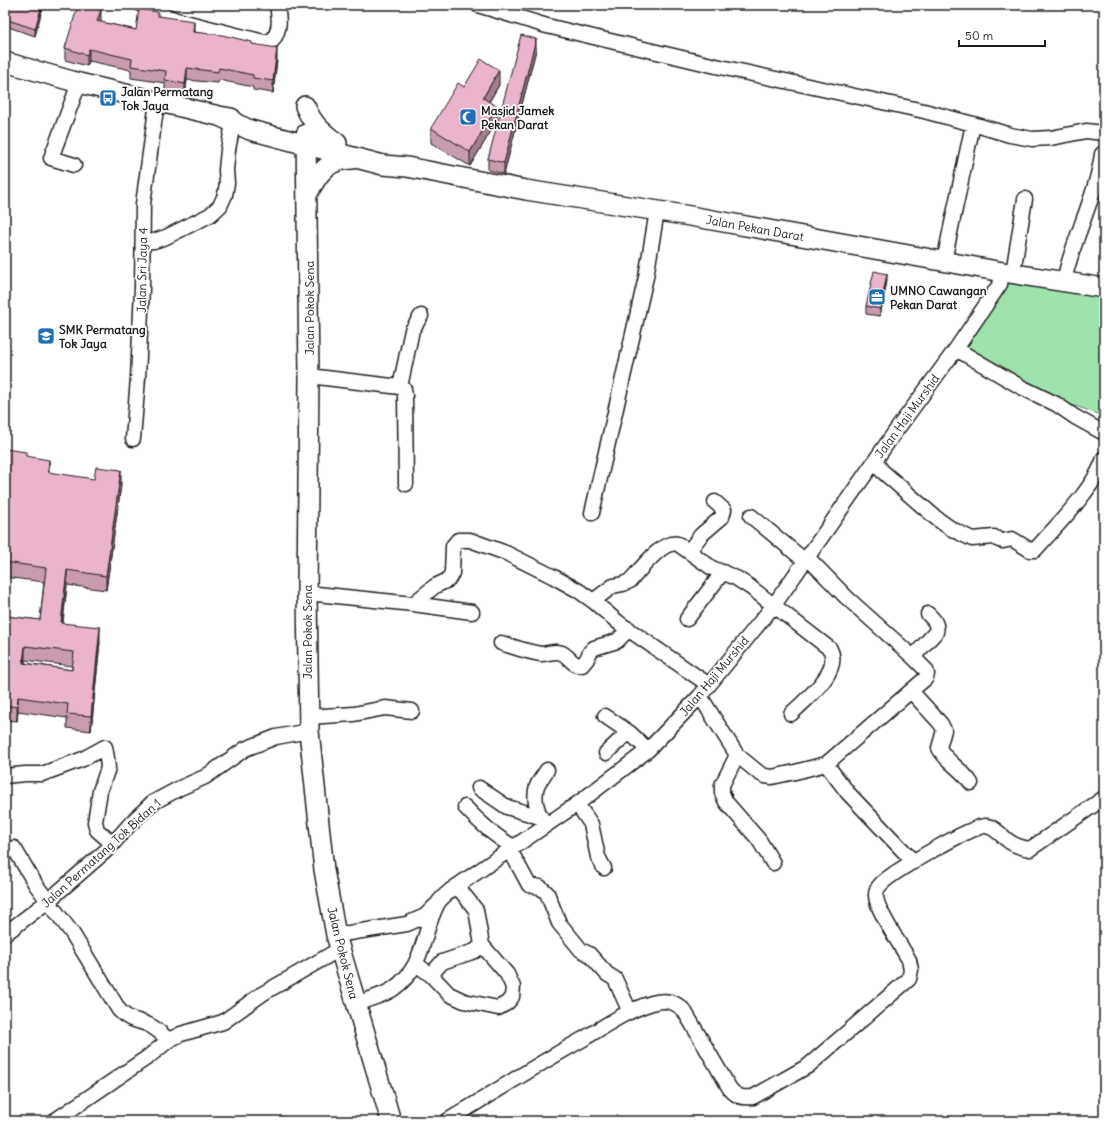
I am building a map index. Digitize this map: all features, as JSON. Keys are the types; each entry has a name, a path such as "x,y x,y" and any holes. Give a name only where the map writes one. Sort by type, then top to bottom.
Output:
{"main road":[{"path":"5,62 76,82 229,119 253,120 360,159 383,165 407,167"},
{"path":"305,106 311,120 337,143"},
{"path":"306,140 337,143 384,156 407,167"},
{"name":"Jalan Pokok Sena","path":"306,140 308,193 309,376 307,593 308,724 324,870 338,942 391,1121"},
{"path":"308,193 316,178 325,167 334,162 348,159 360,159"},
{"name":"Jalan Pekan Darat","path":"407,167 526,190 657,211 1008,273 1104,288"}],"street":[{"path":"142,5 177,20 264,42 273,40 278,32 279,23 277,5"},
{"path":"478,5 547,26 702,63 924,111 1010,135 1032,139 1051,138 1086,131 1104,133"},
{"path":"74,165 51,158 76,82"},
{"name":"Jalan Sri Jaya 4","path":"133,439 138,371 143,204 158,102"},
{"path":"305,106 306,140"},
{"path":"143,242 154,241 166,237 210,214 220,206 225,195 227,183 226,170 229,119"},
{"path":"944,261 973,124"},
{"path":"1064,281 1070,257 1097,181 1102,154"},
{"name":"Jalan Haji Murshid","path":"356,1004 393,989 416,964 421,954 432,918 439,902 457,886 512,848 543,820 577,804 648,750 704,691 774,604 1008,273 1025,199"},
{"path":"592,513 644,285 657,211"},
{"path":"400,387 412,330 421,316"},
{"path":"956,348 1015,384 1056,404 1075,417 1104,433"},
{"path":"309,376 400,387 404,389 406,484"},
{"path":"875,461 882,471 936,518 950,528 972,539 994,537 1003,541 1012,539 1030,550 1035,550 1086,492 1104,458"},
{"path":"689,551 701,535 722,518 724,510 715,502"},
{"path":"413,604 435,586 448,580 452,572 454,546 458,540 470,540 506,554 554,577 593,601 629,629 704,691 737,755 759,774 766,776 785,775 826,764 927,676 926,670 914,657 846,597 806,559 751,516"},
{"path":"593,601 613,586 630,581 665,546 674,542 712,568 723,572 750,587 825,643 830,649 833,654 830,670 824,681 791,714"},
{"path":"687,619 723,572"},
{"path":"307,593 472,612"},
{"path":"914,657 936,632 936,622 928,614"},
{"path":"501,643 535,653 543,654 556,652 563,654 576,666 582,666 594,648 618,641 629,629"},
{"path":"911,691 941,724 944,730 939,748 942,754 960,770 970,783"},
{"name":"Jalan Permatang Tok Bidan 1","path":"5,934 48,901 113,844 152,803 205,777 245,749 308,724 385,708 412,711"},
{"path":"605,716 630,733 648,750"},
{"path":"606,753 630,733"},
{"path":"5,776 42,774 83,758 105,747 108,758 108,768 100,791 95,822 97,830 113,844"},
{"path":"737,755 722,785 722,793 726,802 759,840 773,862"},
{"path":"826,764 848,793 910,858"},
{"path":"543,820 536,800 537,787 547,770"},
{"path":"479,788 507,807 543,820"},
{"path":"447,1121 541,1063 630,1012 662,1001 670,1001 679,1005 735,1096 743,1098 753,1097 808,1066 909,979 911,970 909,960 877,905 876,893 880,885 910,858 968,831 986,826 993,829 1009,842 1017,846 1030,849 1104,798"},
{"path":"577,804 591,824 598,857 604,868"},
{"path":"465,807 482,825 512,848 529,885 540,887 547,893 559,923 581,950 589,954 607,974 615,980 630,1012"},
{"path":"14,848 36,886 72,933 119,1010 125,1017 148,1024 169,1040"},
{"path":"416,964 431,975 449,994 464,1002 498,1008 507,1004 512,997 513,987 507,974 482,945 476,910 457,886"},
{"path":"54,1121 169,1040 180,1034 223,1022 338,942 407,924 425,916 439,902"},
{"path":"431,975 442,962 475,952 482,945"}],"green space":[{"path":"1007,282 1104,296 1104,416 1058,400 963,348"}],"building":[{"path":"5,5 42,5 35,29 5,19"},
{"path":"78,5 101,10 97,21 136,30 139,9 158,12 158,16 194,21 193,32 222,35 252,42 252,44 277,48 273,81 253,78 253,75 219,68 218,72 187,68 185,84 165,80 166,71 131,66 132,59 89,49 87,55 65,48"},
{"path":"521,35 536,39 504,163 488,159"},
{"name":"Masjid Jamek Pekan Darat","path":"481,59 499,70 483,98 497,106 470,152 431,128 458,83 464,87"},
{"name":"UMNO Cawangan Pekan Darat","path":"874,271 887,274 880,309 866,306"},
{"path":"5,449 26,452 26,456 49,460 48,472 94,479 96,467 121,470 106,576 67,570 61,623 100,627 91,716 67,714 68,704 18,697 17,707 5,705 5,616 40,620 46,568 5,562","holes":["25,646 74,652 72,670 23,663"]}],"place":[{"name":"Jalan Permatang Tok Jaya","path":"108,98"},
{"name":"Masjid Jamek Pekan Darat","path":"468,117"},
{"name":"UMNO Cawangan Pekan Darat","path":"877,297"},
{"name":"SMK Permatang Tok Jaya","path":"46,336"}]}
